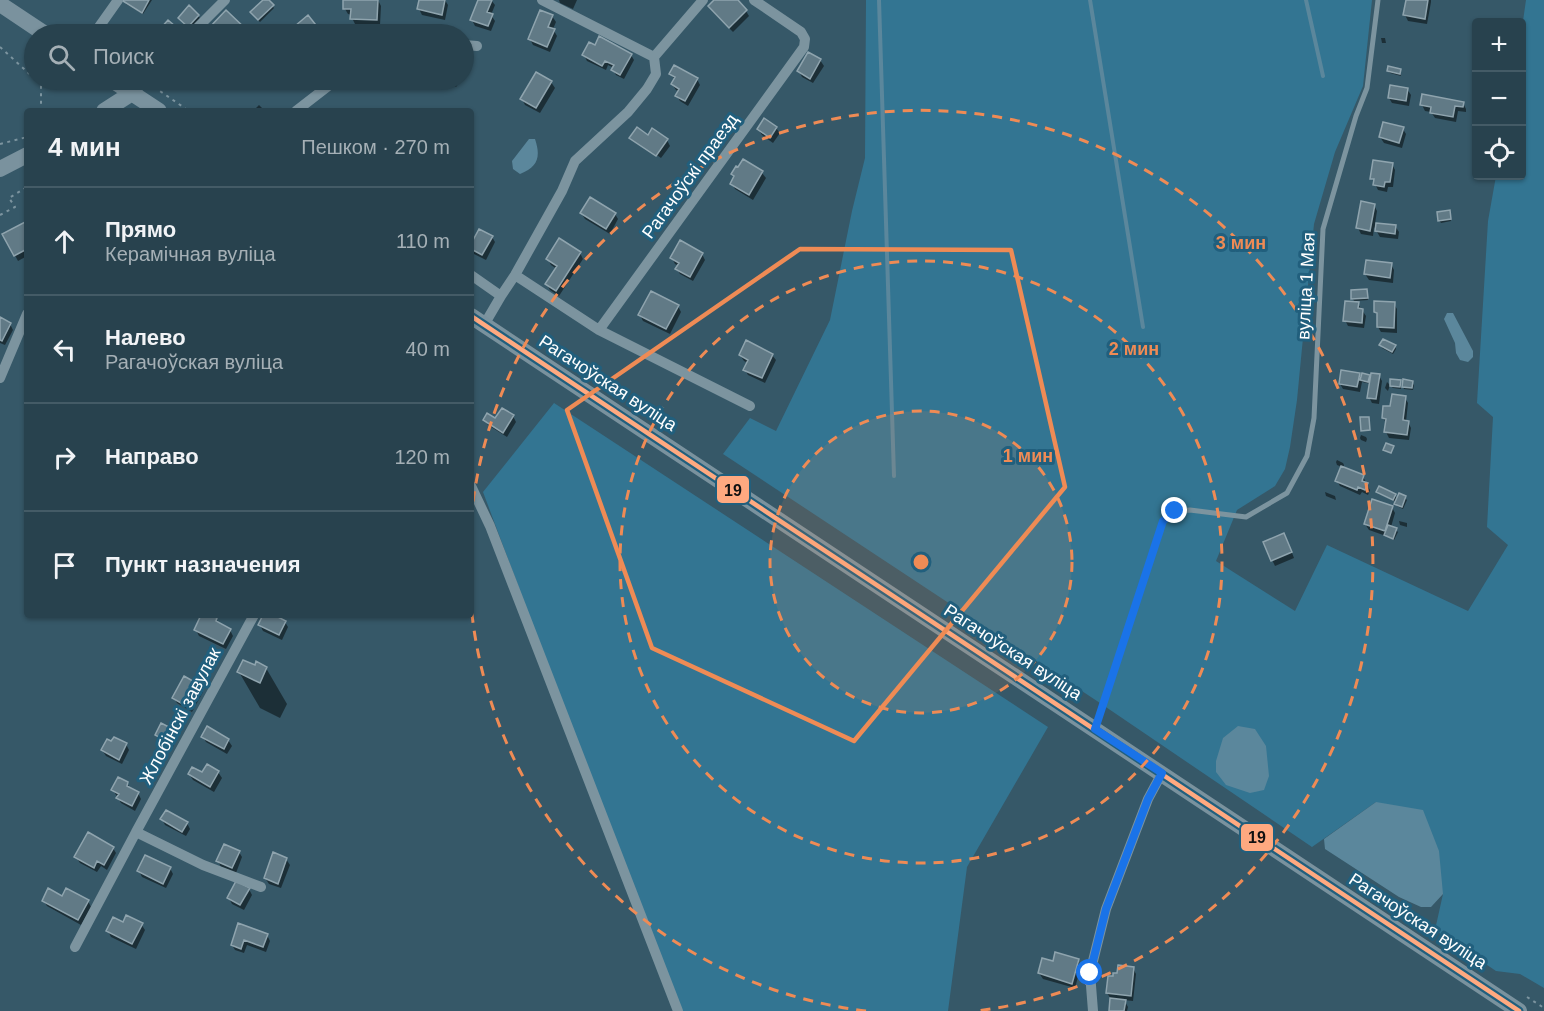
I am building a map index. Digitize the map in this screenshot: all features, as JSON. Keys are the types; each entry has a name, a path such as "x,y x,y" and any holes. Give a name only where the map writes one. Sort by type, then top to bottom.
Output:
{"main road":[{"path":"0,4 30,24"},
{"path":"127,90 154,108"},
{"path":"109,108 132,93"},
{"path":"0,169 24,157"},
{"name":"Рагачоўская вуліца","path":"478,321 1520,1011"}],"street":[{"path":"101,24 118,0"},
{"path":"201,24 225,0"},
{"path":"542,0 654,57 703,0"},
{"name":"Рагачоўскі праезд","path":"599,330 804,47 805,39 801,32 754,0"},
{"name":"Рагачоўская вуліца","path":"478,321 501,296 515,275 562,191 575,161 628,112 647,89 656,74 654,57"},
{"path":"132,93 135,90"},
{"path":"300,108 323,90"},
{"path":"515,275 599,330 750,406"},
{"path":"474,277 501,296"},
{"path":"0,378 24,321"},
{"path":"474,492 490,526 678,1011"},
{"name":"Жлобінскі завулак","path":"75,946 252,618"},
{"path":"1093,1011 1090,973 1106,909 1148,799 1162,773"},
{"path":"136,832 203,865 261,887"}],"lane":[{"name":"вуліца 1 Мая","path":"1095,729 1163,521 1175,511 1190,510 1246,517 1287,493 1307,456 1314,418 1323,229 1356,116 1368,88 1378,0"}],"path":[{"path":"0,47 24,68"},
{"path":"41,90 41,108"},
{"path":"162,92 185,108"},
{"path":"0,144 24,138"},
{"path":"0,215 15,207 9,198 24,189"}],"highlighted area":[{"path":"800,249 1011,250 1065,487 854,741 652,648 567,410"}],"shaded area":[{"path":"866,0 1372,0 1363,86 1335,152 1314,224 1297,400 1285,469 1275,486 1237,510 1216,561 1295,611 1327,545 1468,611 1508,545 1487,527 1493,417 1477,403 1488,221 1495,180 1526,180 1526,18 1523,18 1526,0 1544,0 1544,988 1520,974 1496,971 1435,930 1443,894 1376,802 1312,847 1097,701 723,454 750,418 776,431 830,320 865,158"},
{"path":"529,139 535,139 538,156 531,168 520,174 513,169 512,161"},
{"path":"1447,313 1453,313 1473,351 1473,357 1468,362 1460,360 1456,353 1455,343 1444,319"},
{"path":"554,403 1048,727 967,867 948,1011 680,1011 648,933 483,492"},
{"path":"1238,726 1255,729 1266,746 1269,776 1264,790 1250,793 1226,785 1216,772 1216,761 1223,738"},
{"path":"1376,802 1423,810 1439,851 1443,894 1431,907 1421,907 1399,897 1325,849 1324,839"}],"building":[{"path":"124,0 149,0 142,13"},
{"path":"263,0 269,0 274,5 258,20 250,12"},
{"path":"343,0 378,0 377,20 350,19 351,9 343,9"},
{"path":"419,0 445,0 442,15 417,9"},
{"path":"478,0 492,0 487,12 493,14 488,26 470,20"},
{"path":"714,0 738,0 747,10 729,28 708,6"},
{"path":"1406,0 1428,0 1425,19 1403,15"},
{"path":"189,5 199,15 191,24 185,24 178,18"},
{"path":"226,10 241,24 213,24"},
{"path":"540,10 553,15 548,27 555,29 547,47 528,39"},
{"path":"308,15 315,24 297,24"},
{"path":"599,36 632,54 620,75 611,70 614,65 605,61 602,66 582,55 589,42 595,45"},
{"path":"808,52 821,59 810,79 797,71"},
{"path":"674,65 698,78 685,101 675,96 679,89 671,84 675,77 669,74"},
{"path":"1388,66 1401,69 1400,74 1387,71"},
{"path":"536,72 552,81 536,108 520,99"},
{"path":"1390,85 1408,88 1406,101 1388,98"},
{"path":"1422,94 1464,102 1463,107 1455,106 1453,117 1430,113 1431,107 1420,105"},
{"path":"764,118 777,127 770,138 757,129"},
{"path":"1383,122 1404,127 1399,143 1379,137"},
{"path":"637,127 648,135 652,128 668,139 656,156 629,138"},
{"path":"743,159 763,171 749,195 730,184 734,176 731,174"},
{"path":"1373,160 1393,163 1390,182 1385,182 1384,187 1373,185 1374,179 1370,179"},
{"path":"590,197 616,213 606,229 580,213"},
{"path":"1361,201 1375,204 1370,231 1356,228"},
{"path":"1450,210 1451,219 1438,221 1437,212"},
{"path":"24,223 24,251 14,256 2,234"},
{"path":"1376,223 1396,225 1395,234 1375,231"},
{"path":"479,229 493,236 482,255 474,251 474,238"},
{"path":"559,238 581,252 556,291 545,284 557,266 546,259"},
{"path":"680,240 703,253 690,277 675,269 679,263 670,258"},
{"path":"1366,260 1392,263 1390,278 1364,274"},
{"path":"1367,289 1368,298 1351,299 1351,290"},
{"path":"651,291 679,305 666,329 638,315"},
{"path":"1345,301 1359,302 1358,308 1363,309 1362,323 1343,321"},
{"path":"1374,301 1395,302 1394,328 1377,327"},
{"path":"0,317 11,323 2,341 0,340"},
{"path":"1383,339 1396,345 1392,352 1379,345"},
{"path":"746,340 773,354 762,378 743,370 748,360 739,355"},
{"path":"1341,370 1360,373 1357,387 1339,384"},
{"path":"1362,373 1370,375 1368,382 1360,380"},
{"path":"1371,373 1380,374 1376,399 1367,398"},
{"path":"1390,379 1401,380 1400,387 1390,386"},
{"path":"1403,379 1413,381 1412,388 1402,387"},
{"path":"1392,394 1406,396 1403,420 1409,421 1407,435 1384,432 1386,419 1382,418 1383,406 1390,406"},
{"path":"502,408 514,415 503,433 483,420 487,413 495,418"},
{"path":"1360,417 1369,417 1370,430 1361,431"},
{"path":"1386,443 1394,446 1391,453 1383,450"},
{"path":"1341,466 1364,475 1362,481 1368,483 1365,490 1358,487 1357,490 1335,481"},
{"path":"1379,486 1396,494 1393,500 1376,492"},
{"path":"1399,493 1406,496 1402,507 1394,504"},
{"path":"1372,499 1393,506 1385,531 1364,524"},
{"path":"1388,525 1397,528 1393,539 1384,535"},
{"path":"1284,533 1292,552 1271,561 1263,542"},
{"path":"200,618 217,618 216,621 231,629 223,644 194,630"},
{"path":"262,618 280,618 286,621 279,635 258,625"},
{"path":"243,660 255,665 256,661 267,667 260,683 237,672"},
{"path":"184,676 200,685 188,707 172,698"},
{"path":"161,723 169,727 167,732 173,735 169,743 155,735"},
{"path":"207,726 229,739 224,749 201,737"},
{"path":"114,737 127,743 119,760 101,750 107,739 111,741"},
{"path":"207,764 219,771 210,787 188,774 192,767 202,772"},
{"path":"118,777 128,782 127,786 139,792 132,806 116,798 119,794 111,790"},
{"path":"166,810 188,822 182,832 160,819"},
{"path":"88,832 114,847 104,865 97,861 94,868 74,857"},
{"path":"224,844 240,851 232,868 216,861"},
{"path":"273,852 287,858 278,884 264,878"},
{"path":"145,855 171,867 163,884 137,871"},
{"path":"236,881 250,888 240,905 227,898"},
{"path":"48,888 62,896 66,888 89,900 78,920 42,901"},
{"path":"126,915 143,923 132,944 106,931 113,917 123,922"},
{"path":"238,923 268,934 263,947 244,940 241,949 231,945"},
{"path":"1055,952 1079,959 1072,984 1038,973 1042,958 1053,961"},
{"path":"1118,965 1134,967 1131,996 1106,993 1108,976 1117,973"},
{"path":"1110,998 1126,1000 1124,1011 1109,1011"}],"waterway":[{"path":"879,0 894,476"},
{"path":"1090,0 1143,327"},
{"path":"1306,0 1323,76"}],"transit line":[{"name":"19","path":"474,318 1519,1011"}],"route":[{"path":"1090,973 1106,909 1148,799 1162,773 1095,729 1163,521 1175,511"}]}
